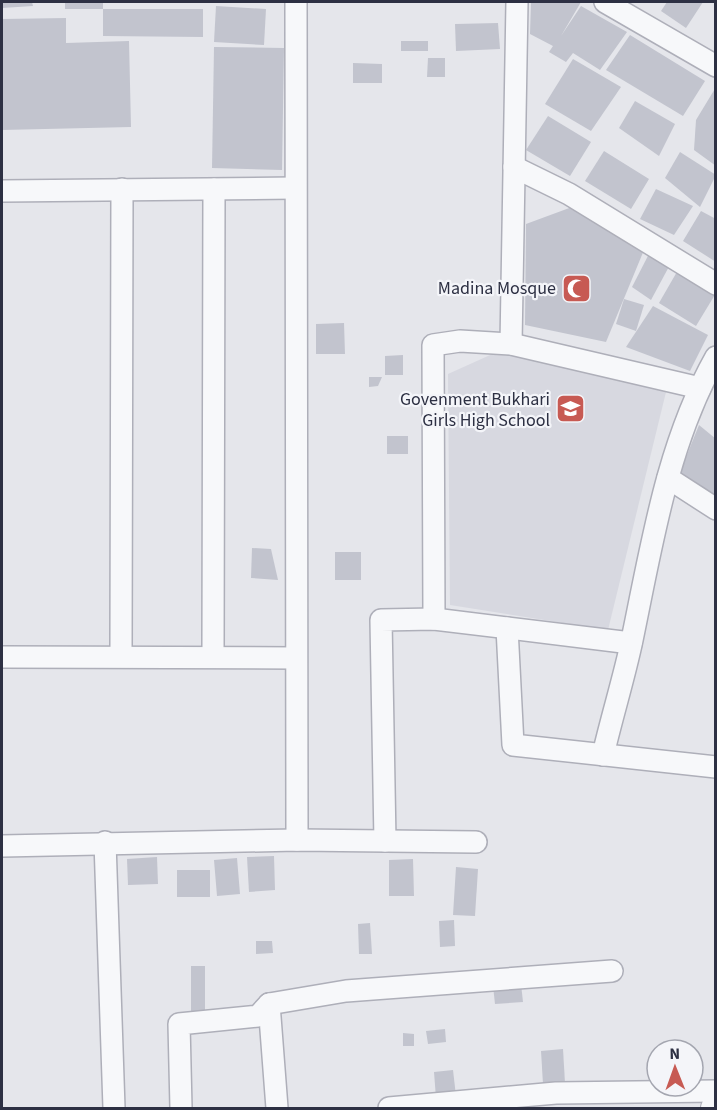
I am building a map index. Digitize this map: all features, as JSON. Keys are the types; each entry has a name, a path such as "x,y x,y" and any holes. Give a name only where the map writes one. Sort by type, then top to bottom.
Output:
{"street":[{"path":"296,2 297,840"},
{"path":"511,344 517,2"},
{"path":"605,2 716,66"},
{"path":"514,167 569,194 716,284"},
{"path":"2,191 296,188"},
{"path":"122,189 122,656"},
{"path":"213,657 214,189"},
{"path":"434,619 433,345 460,341 511,344 700,388"},
{"path":"603,754 632,643 655,526 682,427 700,388 714,365"},
{"path":"668,478 716,509"},
{"path":"386,841 381,620 434,619 632,643"},
{"path":"507,628 513,745 716,767"},
{"path":"2,657 296,658"},
{"path":"2,846 105,842 297,840 476,842"},
{"path":"105,842 114,1108"},
{"path":"181,1108 179,1024 258,1016 269,1004 346,991 612,971"},
{"path":"269,1004 278,1108"},
{"path":"389,1108 556,1093 716,1091"}],"shaded area":[{"path":"499,351 666,392 608,630 450,605 448,374"}],"building":[{"path":"2,2 32,2 33,6 2,8"},
{"path":"65,2 103,2 103,9 65,9"},
{"path":"531,2 581,2 561,36 581,6 627,32 600,70 573,53 566,62 549,52 553,46 530,34"},
{"path":"667,2 703,2 686,28 661,11"},
{"path":"216,6 266,9 264,45 214,42"},
{"path":"103,9 203,9 203,37 103,36"},
{"path":"66,18 66,43 129,41 131,127 2,130 2,19"},
{"path":"498,23 500,49 456,51 455,24"},
{"path":"630,35 705,81 683,116 606,70"},
{"path":"401,41 428,41 428,51 401,51"},
{"path":"214,47 284,48 282,170 212,168"},
{"path":"428,58 445,58 445,77 427,77"},
{"path":"573,59 621,87 591,131 545,104"},
{"path":"353,63 382,64 382,83 353,83"},
{"path":"716,87 716,166 694,150 696,120"},
{"path":"635,101 675,124 659,156 619,128"},
{"path":"548,116 591,142 570,176 526,150"},
{"path":"604,151 649,179 631,209 585,181"},
{"path":"680,152 716,175 700,207 665,178"},
{"path":"656,189 693,206 674,235 640,219"},
{"name":"Madina Mosque","path":"572,207 644,250 606,342 525,325 526,224"},
{"path":"701,211 716,219 716,262 683,241"},
{"path":"651,250 672,261 651,300 632,287"},
{"path":"678,270 716,293 696,326 659,303"},
{"path":"624,299 644,305 636,331 616,324"},
{"path":"653,306 708,335 690,371 626,347"},
{"path":"344,323 345,354 316,354 316,324"},
{"path":"403,355 403,375 385,375 385,356"},
{"path":"369,377 382,377 378,386 369,387"},
{"path":"699,425 716,439 716,497 678,477"},
{"path":"387,436 408,436 408,454 387,454"},
{"path":"252,548 271,549 278,580 251,578"},
{"path":"335,552 361,552 361,580 335,580"},
{"path":"274,856 275,890 249,892 247,857"},
{"path":"157,857 158,884 128,885 127,859"},
{"path":"237,858 240,894 217,896 214,860"},
{"path":"413,859 414,896 389,896 389,860"},
{"path":"456,867 478,869 475,916 453,915"},
{"path":"177,870 210,870 210,897 177,897"},
{"path":"454,920 455,946 440,947 439,921"},
{"path":"370,923 372,954 359,954 358,924"},
{"path":"256,941 272,941 273,953 256,954"},
{"path":"191,966 205,966 205,1013 191,1013"},
{"path":"521,984 523,1002 495,1004 493,986"},
{"path":"445,1029 446,1042 428,1044 426,1031"},
{"path":"403,1033 414,1034 414,1046 403,1046"},
{"path":"563,1049 565,1083 543,1084 541,1051"},
{"path":"453,1070 456,1096 436,1098 434,1072"}],"place":[{"name":"Madina Mosque","path":"577,288"},
{"name":"Govenment Bukhari Girls High School","path":"571,409"}]}
